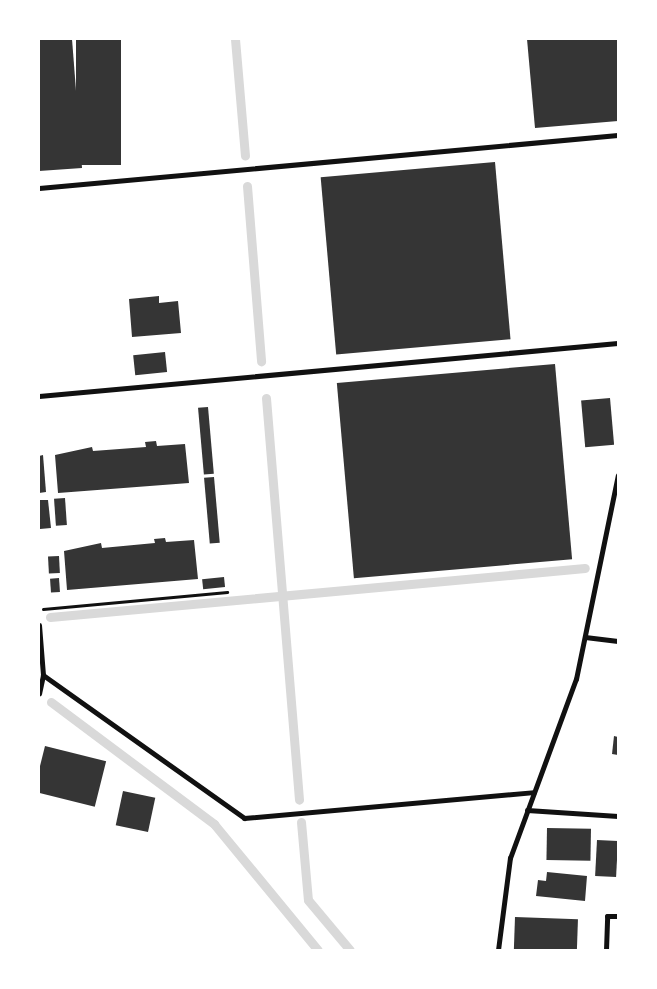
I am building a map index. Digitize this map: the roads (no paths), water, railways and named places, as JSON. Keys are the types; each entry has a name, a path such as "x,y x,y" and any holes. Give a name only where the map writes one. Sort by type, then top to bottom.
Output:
{"street":[{"path":"39,188 618,134"},
{"path":"39,396 618,343"},
{"path":"498,950 510,858 576,679 618,475"},
{"path":"39,625 43,675 39,694"},
{"path":"585,637 618,641"},
{"path":"43,675 244,818 534,792"},
{"path":"527,810 618,816"},
{"path":"606,950 607,916 618,916"}],"waterway":[{"path":"235,39 245,156"},
{"path":"247,186 261,361"},
{"path":"266,398 299,800"},
{"path":"50,617 585,568"},
{"path":"51,702 214,824 318,950"},
{"path":"301,822 308,900 350,950"}]}
